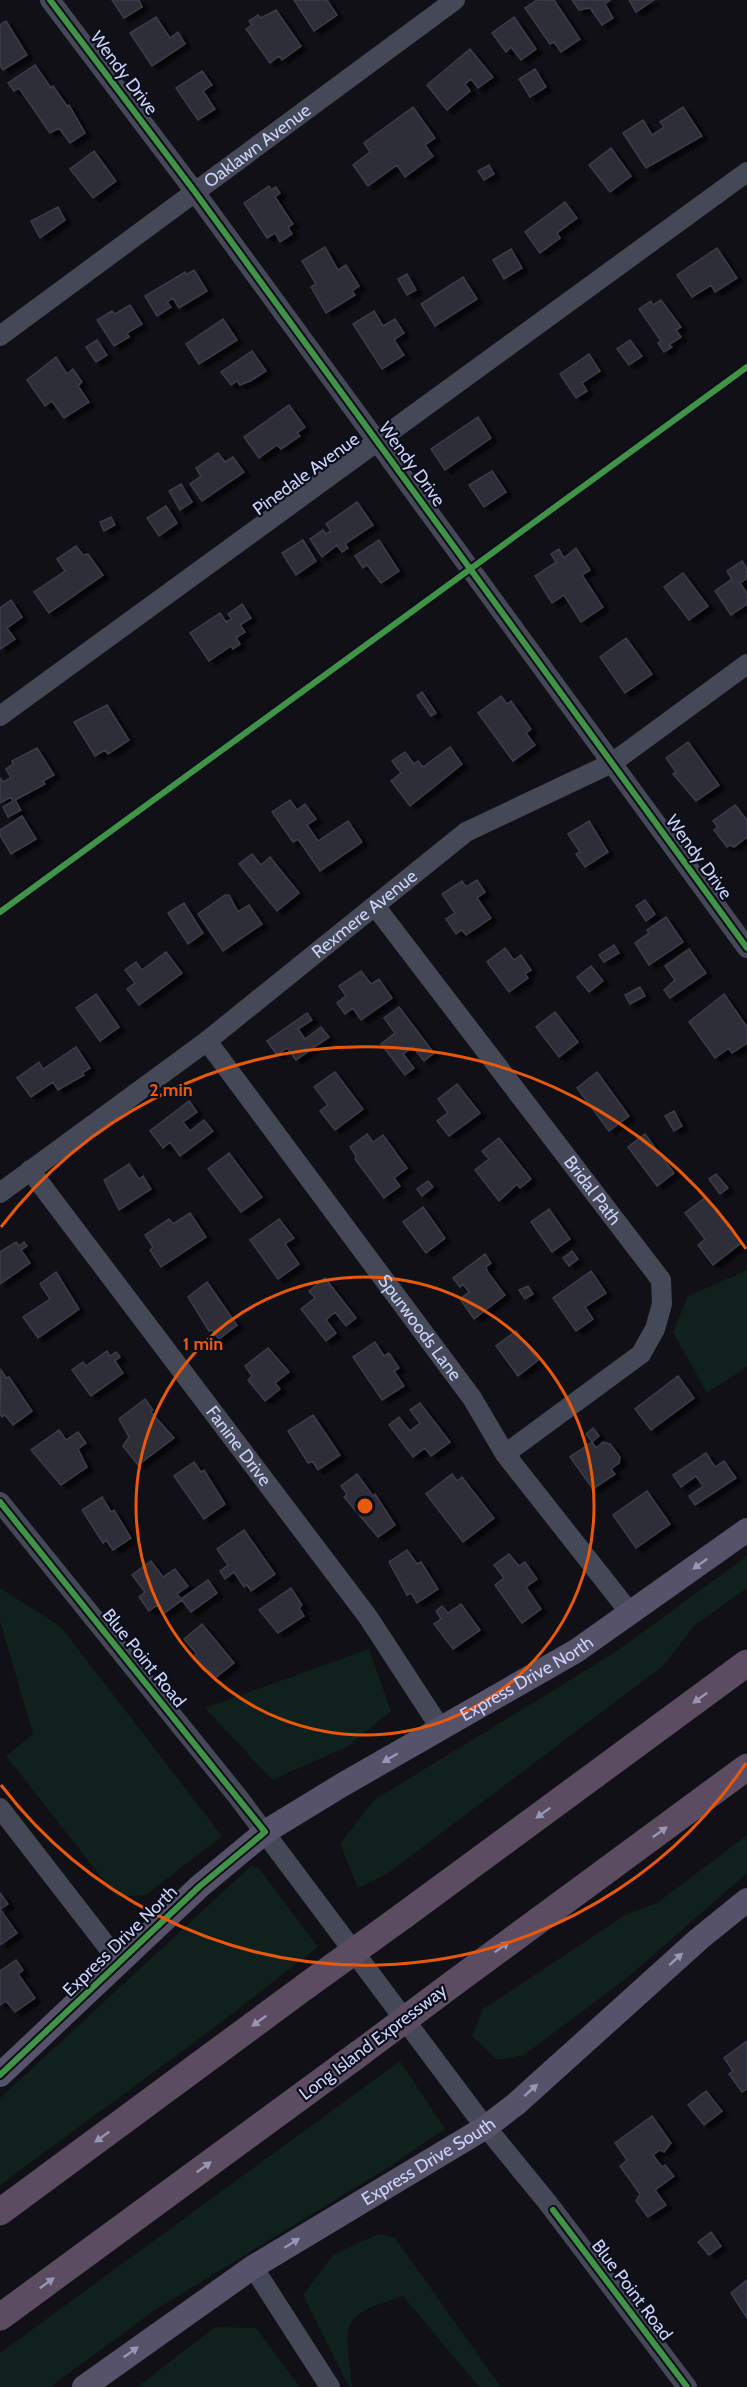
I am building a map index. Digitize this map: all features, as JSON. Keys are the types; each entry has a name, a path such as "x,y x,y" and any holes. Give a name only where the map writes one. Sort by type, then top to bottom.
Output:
{"highway":[{"path":"0,2212 747,1663"},
{"name":"Long Island Expressway","path":"0,2317 747,1767"}],"main road":[{"name":"Express Drive North","path":"0,2075 200,1886 265,1832 559,1661 631,1614 747,1530"},
{"name":"Express Drive South","path":"84,2387 252,2267 486,2127 516,2104 682,1954 747,1900"}],"street":[{"name":"Wendy Drive","path":"50,0 195,192 747,948"},
{"name":"Oaklawn Avenue","path":"0,336 456,0"},
{"name":"Pinedale Avenue","path":"0,716 747,172"},
{"name":"Rexmere Avenue","path":"0,1193 207,1041 466,832 612,763 747,664"},
{"name":"Bridal Path","path":"375,906 661,1280 662,1304 655,1329 641,1354 505,1454"},
{"name":"Spurwoods Lane","path":"207,1041 472,1398 505,1454 631,1614"},
{"name":"Fanine Drive","path":"30,1170 368,1617 441,1729"},
{"name":"Blue Point Road","path":"0,1502 265,1832 486,2127 548,2203 687,2387"},
{"path":"0,1808 120,1963"},
{"path":"252,2267 330,2387"}],"green space":[{"path":"747,1270 747,1367 707,1393 673,1332 688,1296"},
{"path":"747,1556 747,1588 694,1626 663,1666 387,1874 358,1888 340,1844 374,1800 614,1653"},
{"path":"0,1588 61,1627 222,1836 146,1895 117,1897 6,1756 33,1734 0,1621"},
{"path":"369,1649 391,1711 347,1747 272,1780 205,1708"},
{"path":"747,1835 747,1873 627,1978 524,2055 497,2060 472,2036 483,2009 625,1915 657,1903"},
{"path":"252,1865 255,1868 258,1867 318,1947 215,2027 0,2185 0,2098"},
{"path":"400,2061 445,2129 389,2167 155,2310 50,2387 0,2387 0,2353"},
{"path":"378,2234 395,2238 501,2387 479,2387 403,2296 366,2310 355,2317 350,2325 348,2348 352,2387 349,2387 303,2295 333,2255"},
{"path":"215,2327 256,2328 300,2387 137,2387"}],"building":[{"path":"112,0 139,0 142,7 124,18"},
{"path":"294,0 327,0 337,15 314,31"},
{"path":"537,0 554,0 580,39 561,52 554,42 550,44 525,8"},
{"path":"572,0 610,0 605,4 613,18 602,25 590,8 579,10"},
{"path":"629,0 654,0 636,12"},
{"path":"276,10 301,46 282,60 279,56 270,63 246,29 252,25 249,21 258,15 261,18"},
{"path":"156,17 170,38 178,32 185,44 152,66 130,33"},
{"path":"514,17 536,49 521,60 511,47 506,52 492,33"},
{"path":"6,21 27,55 3,70 0,65 0,25"},
{"path":"470,49 493,77 478,88 471,79 465,84 470,91 447,110 427,85"},
{"path":"35,65 51,88 53,86 67,106 69,105 85,133 70,143 59,128 50,133 19,88 14,91 8,83"},
{"path":"535,69 546,87 530,97 519,79"},
{"path":"202,71 212,85 203,91 215,109 198,120 176,88"},
{"path":"413,107 435,138 425,145 433,156 405,177 397,165 368,186 353,165 370,152 364,143"},
{"path":"683,107 702,136 646,168 623,133 643,120 652,135 664,127 660,122"},
{"path":"611,148 631,176 610,192 589,165"},
{"path":"94,151 116,181 93,198 70,169"},
{"path":"489,165 494,174 484,180 478,171"},
{"path":"269,186 271,190 276,187 280,193 275,197 293,224 288,227 292,234 280,242 275,233 267,238 244,203"},
{"path":"565,202 577,218 557,233 560,238 540,253 525,232"},
{"path":"58,207 65,220 40,238 31,221"},
{"path":"325,247 338,270 346,265 359,286 352,291 355,295 326,313 311,287 316,284 302,261"},
{"path":"717,248 737,278 715,292 711,285 692,297 677,275"},
{"path":"511,249 522,268 504,279 493,260"},
{"path":"194,270 207,291 179,308 173,298 167,302 171,307 157,316 145,296 185,272 186,275"},
{"path":"407,274 416,290 407,295 398,279"},
{"path":"463,277 477,299 435,326 421,304"},
{"path":"661,300 681,327 676,330 681,337 669,345 672,347 664,352 658,343 661,341 639,309 651,301 653,305"},
{"path":"130,305 142,324 127,333 129,337 114,346 97,320 112,311 115,314"},
{"path":"374,311 383,326 395,319 404,333 394,340 404,355 382,369 353,324"},
{"path":"223,319 237,340 199,364 186,344"},
{"path":"97,340 107,355 96,362 86,347"},
{"path":"630,340 642,356 629,365 617,349"},
{"path":"252,351 266,371 240,385 237,381 231,385 221,372"},
{"path":"589,354 600,371 582,383 587,391 576,398 560,374"},
{"path":"56,357 67,374 73,369 82,382 78,386 89,402 64,418 52,401 45,406 27,380"},
{"path":"289,405 305,427 297,433 300,436 281,449 277,445 259,458 244,437"},
{"path":"478,417 491,438 445,470 431,449"},
{"path":"218,453 225,462 233,457 244,472 202,501 190,484 201,476 196,468"},
{"path":"492,471 506,492 484,507 469,485"},
{"path":"181,484 192,502 180,510 169,491"},
{"path":"357,502 373,525 345,544 348,548 342,552 337,545 322,557 310,539 323,530 326,534 331,531 326,524"},
{"path":"166,506 177,523 159,536 147,518"},
{"path":"111,517 115,525 104,531 100,522"},
{"path":"303,540 316,561 296,575 282,553"},
{"path":"379,540 399,571 381,583 367,565 363,568 355,556"},
{"path":"76,546 83,555 88,554 103,575 49,613 34,592 65,571 57,559"},
{"path":"576,548 590,570 582,575 603,607 581,622 564,595 552,603 535,576 556,562 551,554 559,549 564,558"},
{"path":"742,561 747,569 746,579 740,583 747,593 747,604 731,615 715,591 732,579 727,571"},
{"path":"683,573 708,606 689,620 664,587"},
{"path":"11,600 22,617 7,628 15,639 0,649 0,608"},
{"path":"242,604 251,618 240,625 245,632 236,638 240,644 233,649 231,646 209,661 190,633 220,613 226,622 232,619 228,614"},
{"path":"626,638 652,674 625,693 600,657"},
{"path":"422,692 436,713 431,716 417,696"},
{"path":"501,696 507,704 511,701 531,729 526,733 535,745 513,761 478,713"},
{"path":"107,705 129,740 108,754 105,750 95,756 74,722"},
{"path":"688,742 719,785 696,801 673,774 676,772 666,758"},
{"path":"450,747 462,764 410,806 391,781 401,773 392,761 405,752 414,764 418,761 423,767"},
{"path":"37,748 54,775 43,781 45,784 15,800 21,810 8,817 3,807 13,801 11,797 0,803 0,778 3,782 11,778 6,769 13,764 12,761"},
{"path":"290,800 297,810 305,804 316,819 307,825 318,841 348,821 362,842 320,871 298,839 293,842 272,812"},
{"path":"735,805 747,820 747,837 734,847 730,845 727,847 714,830 718,827 713,821"},
{"path":"22,816 36,839 11,854 0,835 0,830"},
{"path":"589,821 608,852 585,867 576,854 580,852 568,834"},
{"path":"252,854 261,865 270,857 299,893 277,911 239,864"},
{"path":"477,880 485,892 477,898 491,918 466,935 462,930 456,934 446,919 455,913 442,894 462,881 466,887"},
{"path":"225,895 229,895 238,912 249,905 262,924 223,951 198,914"},
{"path":"645,900 655,914 646,921 636,906"},
{"path":"184,903 203,933 188,944 168,913"},
{"path":"666,917 683,942 649,965 635,943 649,933 647,930"},
{"path":"614,945 619,953 604,962 599,955"},
{"path":"505,948 514,960 521,955 531,970 525,974 528,978 509,992 487,962"},
{"path":"689,949 706,973 670,998 664,990 675,980 665,966"},
{"path":"166,952 182,973 139,1005 127,989 135,983 125,970 136,962 142,970"},
{"path":"591,966 603,981 589,992 577,977"},
{"path":"361,971 371,984 379,979 392,998 361,1020 353,1008 345,1014 337,1003 346,996 339,986"},
{"path":"640,987 645,996 630,1004 625,995"},
{"path":"96,994 119,1027 100,1041 76,1008"},
{"path":"724,994 747,1027 747,1043 732,1053 729,1048 715,1058 689,1022"},
{"path":"399,1007 434,1053 424,1061 413,1047 403,1054 414,1068 405,1075 381,1044 395,1033 384,1018"},
{"path":"555,1012 578,1042 559,1057 536,1027"},
{"path":"307,1013 312,1020 298,1029 305,1039 321,1027 329,1037 296,1060 287,1048 277,1055 267,1041"},
{"path":"76,1047 90,1068 82,1073 84,1075 58,1090 53,1082 31,1097 17,1078 39,1062 43,1069"},
{"path":"335,1072 363,1109 335,1130 320,1111 328,1105 314,1087"},
{"path":"597,1072 629,1116 609,1131 577,1088"},
{"path":"457,1084 480,1113 449,1136 437,1121 448,1113 438,1099"},
{"path":"189,1101 197,1112 183,1122 190,1131 204,1120 213,1131 180,1156 170,1142 163,1148 150,1131"},
{"path":"674,1111 682,1126 674,1131 665,1116"},
{"path":"367,1134 373,1142 383,1135 407,1168 394,1178 400,1186 384,1198 355,1159 356,1156 350,1147"},
{"path":"645,1134 674,1173 657,1186 628,1147"},
{"path":"499,1138 531,1179 520,1188 517,1184 499,1201 475,1170 489,1159 482,1151"},
{"path":"229,1153 262,1197 241,1212 208,1169"},
{"path":"129,1164 139,1179 143,1176 151,1189 119,1210 104,1180"},
{"path":"716,1174 728,1188 720,1194 709,1179"},
{"path":"428,1181 433,1187 422,1196 417,1189"},
{"path":"706,1197 741,1243 713,1265 698,1245 705,1239 685,1213"},
{"path":"423,1207 445,1238 426,1253 403,1222"},
{"path":"549,1209 570,1239 552,1252 531,1222"},
{"path":"190,1213 206,1237 161,1267 150,1250 153,1247 145,1235 169,1219 173,1224"},
{"path":"279,1219 294,1238 285,1244 299,1264 278,1279 250,1240"},
{"path":"16,1242 19,1246 24,1242 27,1246 21,1250 30,1263 0,1284 0,1252"},
{"path":"572,1251 578,1259 569,1266 563,1258"},
{"path":"485,1254 491,1263 486,1267 487,1271 505,1295 474,1319 460,1299 469,1292 463,1284 460,1287 453,1278"},
{"path":"591,1271 606,1293 585,1307 593,1319 576,1331 553,1298"},
{"path":"56,1272 79,1309 38,1338 23,1317 50,1299 40,1284"},
{"path":"325,1278 356,1318 346,1326 335,1312 326,1320 336,1333 326,1341 301,1309 315,1298 309,1291"},
{"path":"207,1282 237,1325 219,1339 212,1330 209,1331 188,1297"},
{"path":"528,1286 533,1294 525,1299 519,1290"},
{"path":"516,1331 538,1360 518,1376 496,1346"},
{"path":"375,1342 384,1356 389,1353 399,1368 394,1371 404,1386 382,1400 353,1357"},
{"path":"268,1348 289,1372 275,1383 280,1389 265,1401 248,1380 252,1376 245,1366"},
{"path":"107,1351 110,1356 116,1352 120,1357 115,1361 123,1373 91,1396 72,1370 83,1362 86,1366"},
{"path":"1,1370 6,1378 9,1377 32,1411 13,1425 5,1415 2,1417 0,1414"},
{"path":"678,1376 694,1398 651,1430 635,1409"},
{"path":"145,1399 153,1410 151,1412 174,1438 138,1465 123,1446 129,1437 119,1419"},
{"path":"420,1403 450,1442 431,1456 425,1448 413,1457 389,1425 399,1417 410,1431 420,1423 410,1410"},
{"path":"313,1415 340,1455 318,1470 313,1462 308,1463 288,1431"},
{"path":"593,1428 599,1436 592,1442 586,1434"},
{"path":"59,1430 66,1440 78,1432 86,1443 78,1449 87,1467 61,1485 31,1450"},
{"path":"592,1442 596,1448 603,1442 610,1444 620,1457 619,1463 611,1469 615,1474 593,1489 570,1457"},
{"path":"706,1453 715,1467 724,1461 736,1478 695,1505 689,1496 703,1486 696,1476 681,1487 673,1475"},
{"path":"194,1462 201,1472 204,1470 225,1504 204,1519 174,1476"},
{"path":"357,1474 373,1496 375,1494 395,1525 378,1537 344,1497 347,1494 341,1486"},
{"path":"452,1474 457,1481 462,1477 494,1518 463,1542 426,1494"},
{"path":"647,1491 670,1524 636,1548 613,1515"},
{"path":"102,1497 111,1512 114,1510 131,1538 113,1550 106,1540 103,1543 82,1510"},
{"path":"244,1530 275,1574 251,1591 247,1585 244,1587 234,1572 225,1579 220,1571 228,1565 217,1549"},
{"path":"407,1550 417,1564 421,1562 438,1589 417,1603 411,1593 407,1595 389,1562"},
{"path":"509,1554 519,1566 525,1562 537,1579 526,1587 541,1609 522,1623 495,1585 504,1578 494,1565"},
{"path":"151,1561 163,1577 175,1569 188,1586 177,1594 182,1600 163,1614 157,1605 149,1611 139,1597 145,1592 132,1575"},
{"path":"208,1580 217,1593 191,1612 181,1599"},
{"path":"291,1588 302,1605 299,1608 304,1616 278,1633 259,1610"},
{"path":"461,1604 480,1630 453,1649 434,1624 441,1619 436,1611 442,1606 448,1613"},
{"path":"202,1624 234,1663 215,1678 209,1671 205,1671 193,1657 197,1654 184,1639"},
{"path":"0,1893 8,1904 0,1909"},
{"path":"0,1909 17,1933 0,1945"},
{"path":"16,1960 23,1970 18,1974 35,1998 15,2012 6,2001 0,2005 0,1971"},
{"path":"747,2041 747,2089 742,2092 729,2074 733,2071 724,2058"},
{"path":"706,2091 722,2111 704,2125 688,2105"},
{"path":"652,2116 671,2143 664,2152 660,2150 653,2155 662,2167 665,2165 674,2176 655,2190 666,2205 648,2217 636,2201 640,2194 620,2166 627,2160 615,2143"},
{"path":"711,2232 721,2246 709,2255 698,2242"},
{"path":"747,2280 747,2318 731,2293"}],"cycle path":[{"path":"50,0 195,192 747,948"},
{"path":"0,912 747,367"},
{"path":"0,1502 265,1832 200,1886 0,2075"},
{"path":"553,2210 687,2387"}]}
